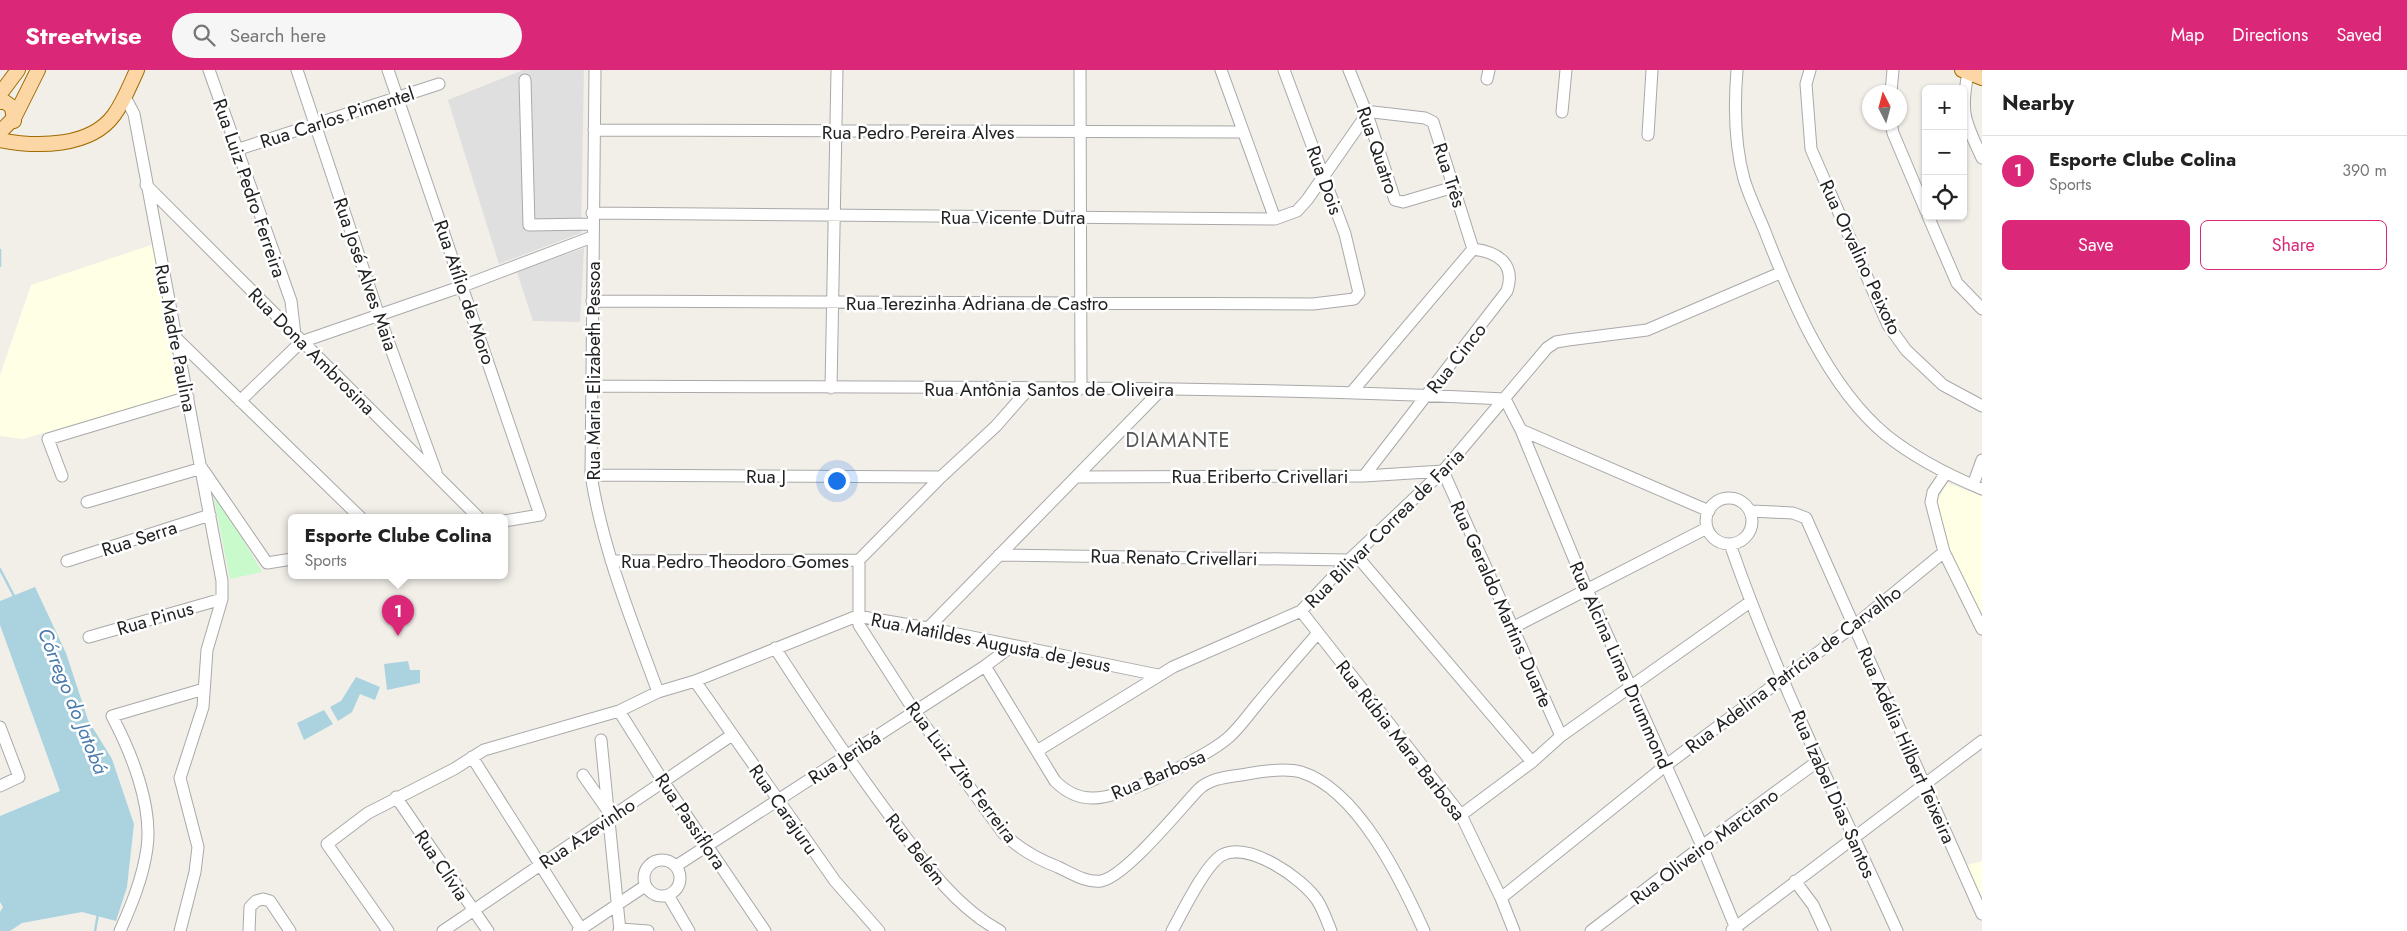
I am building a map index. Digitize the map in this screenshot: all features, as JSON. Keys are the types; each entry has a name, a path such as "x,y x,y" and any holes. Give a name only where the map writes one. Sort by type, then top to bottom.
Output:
{"main road":[{"path":"0,94 18,70"},
{"path":"0,132 14,118 38,70"},
{"path":"0,140 22,144 46,145 71,141 93,132 113,116 125,97 137,70"},
{"path":"1965,71 1982,78"},
{"path":"0,102 5,102 12,107 15,133 22,144"}],"street":[{"name":"Rua Luiz Pedro Ferreira","path":"209,70 291,301 298,339"},
{"name":"Rua José Alves Maia","path":"297,70 379,316 438,476"},
{"name":"Rua Atílio de Moro","path":"388,70 540,515 508,520"},
{"name":"Rua Maria Elizabeth Pessoa","path":"594,70 591,475 597,510 611,561 658,692"},
{"path":"831,388 836,70"},
{"path":"1080,70 1082,130 1081,389"},
{"path":"1222,70 1275,219 1297,211 1367,114"},
{"name":"Rua Dois","path":"1284,70 1345,234 1358,293"},
{"name":"Rua Quatro","path":"1349,70 1367,114 1395,200 1403,202 1454,187"},
{"path":"1562,112 1566,70"},
{"path":"1648,135 1652,70"},
{"path":"1736,70 1734,118 1744,179 1780,272 1826,361 1858,406 1886,434 1913,455 1977,487 1982,460"},
{"name":"Rua Orvalino Peixoto","path":"1810,70 1806,84 1811,149 1888,325 1906,350 1943,385 1982,406"},
{"path":"1891,85 1892,70"},
{"path":"1965,71 1963,99 1965,120 1982,158"},
{"name":"Rua Vicente Dutra","path":"526,80 529,224 592,219 834,216 1275,219"},
{"name":"Rua Carlos Pimentel","path":"236,150 439,84"},
{"name":"Rua Madre Paulina","path":"125,97 134,114 146,185 202,468 267,564 288,560"},
{"name":"Rua Três","path":"1367,114 1373,112 1425,118 1432,122 1473,249"},
{"name":"Rua Pedro Pereira Alves","path":"594,130 834,132 1082,130 1243,132"},
{"path":"1892,130 1922,202"},
{"name":"Rua Dona Ambrosina","path":"146,185 475,514"},
{"path":"1930,220 1957,283 1982,309"},
{"path":"240,401 298,339 379,316 592,237"},
{"path":"1351,393 1473,249"},
{"name":"Rua Cinco","path":"1364,476 1498,304 1506,291 1511,278 1507,265 1493,254 1473,249"},
{"name":"Rua Bilivar Correa de Faria","path":"1037,751 1158,675 1300,611 1443,471 1547,348 1556,342 1647,330 1710,308 1780,272"},
{"name":"Rua Terezinha Adriana de Castro","path":"592,300 1313,304 1354,299 1358,293"},
{"path":"176,338 357,514"},
{"name":"Rua Antônia Santos de Oliveira","path":"592,386 1162,390 1351,393 1505,399"},
{"path":"857,616 859,560 941,477 996,426 1025,393 1026,389"},
{"path":"928,628 1162,390"},
{"path":"62,476 48,439 188,397"},
{"name":"Rua Alcina Lima Drummond","path":"1505,399 1521,430 1630,688 1702,846 1734,930"},
{"path":"1521,430 1708,511"},
{"path":"87,502 202,468 222,581 222,599 207,650 203,708 180,778 198,847 195,872 180,931"},
{"name":"Rua Eriberto Crivellari","path":"1078,477 1364,476 1443,471"},
{"name":"Rua Geraldo Martins Duarte","path":"1443,471 1561,736"},
{"path":"1946,473 1933,492 1931,502 1944,552 1982,629"},
{"name":"Rua J","path":"591,475 941,477"},
{"path":"1733,498 1740,500 1750,511 1753,518 1749,533 1744,539 1730,544 1716,540 1707,528 1708,511 1719,500 1733,498"},
{"name":"Rua Adélia Hilbert Teixeira","path":"1750,511 1793,513 1806,518 1923,786 1982,914"},
{"name":"Rua Serra","path":"67,561 210,515"},
{"path":"1514,627 1707,528"},
{"name":"Rua Izabel Dias Santos","path":"1730,544 1750,602 1782,678 1818,761 1897,931"},
{"name":"Rua Adelina Patrícia de Carvalho","path":"1501,898 1665,766 1854,625 1944,552"},
{"name":"Rua Renato Crivellari","path":"999,555 1352,558"},
{"path":"1352,558 1532,762"},
{"name":"Rua Pedro Theodoro Gomes","path":"611,561 859,560"},
{"name":"Rua Pinus","path":"89,637 222,599"},
{"path":"1462,815 1532,762 1561,736 1750,602"},
{"name":"Rua Rúbia Mara Barbosa","path":"1300,611 1462,815 1501,898 1514,931"},
{"name":"Rua Matildes Augusta de Jesus","path":"388,931 327,844 368,812 439,777 472,757 501,745 619,711 658,692 695,681 857,616 928,628 1158,675"},
{"name":"Rua Luiz Zito Ferreira","path":"857,616 859,625 915,712 1011,840 1048,863 1092,881 1109,879 1121,872 1198,790 1209,781 1276,771 1299,772 1322,782 1345,800 1394,868 1424,931"},
{"name":"Rua Barbosa","path":"985,666 1055,781 1070,793 1090,799 1108,797 1124,792 1213,751 1230,736 1318,633"},
{"name":"Rua Jeribá","path":"676,866 915,712 1012,646"},
{"name":"Rua Belém","path":"775,648 844,756 932,873 980,920 1000,931"},
{"name":"Rua Carajuru","path":"695,681 777,801 835,881 879,931"},
{"path":"120,931 138,891 148,846 145,812 138,775 126,743 112,716 204,689"},
{"name":"Rua Passiflora","path":"619,711 663,782 765,931"},
{"path":"0,727 19,777 0,786"},
{"name":"Rua Azevinho","path":"443,931 541,865 608,814 663,782 732,735"},
{"path":"601,740 620,930 648,931"},
{"path":"1734,930 1795,881 1982,741"},
{"path":"472,757 580,930 617,907 645,886"},
{"name":"Rua Oliveiro Marciano","path":"1591,931 1818,761"},
{"path":"583,774 608,814"},
{"name":"Rua Clívia","path":"396,797 488,931"},
{"path":"1172,931 1204,875 1222,856 1237,852 1256,855 1300,881 1317,900 1331,931"},
{"path":"666,860 676,866 679,871 680,883 674,893 657,896 645,886 644,875 646,869 654,861 666,860"},
{"path":"1795,881 1813,905 1825,931"},
{"path":"668,895 688,931"},
{"path":"249,931 250,907 256,901 263,899 270,901 290,931"}],"shaded area":[{"path":"523,70 584,70 581,233 499,264 448,100"},
{"path":"154,244 183,393 23,439 0,436 0,375 31,285"},
{"path":"584,248 580,322 533,321 517,272"},
{"path":"1947,483 1982,496 1982,622 1949,548 1937,501"},
{"path":"1982,861 1982,900 1967,865"}],"green space":[{"path":"211,484 262,572 230,579"}],"water":[{"path":"35,587 66,653 88,720 112,759 134,824 127,887 116,921 82,912 22,923 10,931 0,931 0,912 3,907 0,902 0,816 60,791 0,625 0,601"},
{"path":"408,661 410,670 420,670 420,683 387,690 384,664"},
{"path":"356,677 380,687 375,700 360,694 352,712 338,721 330,707 341,701"},
{"path":"324,710 333,724 304,740 297,723"}],"waterway":[{"name":"Córrego do Jatobá","path":"0,250 0,266"},
{"name":"Córrego do Jatobá","path":"0,569 15,598"},
{"name":"Córrego do Jatobá","path":"95,931 98,914"}],"place":[{"name":"Esporte Clube Colina","path":"398,636"}],"district":[{"name":"DIAMANTE","path":"1178,440"}]}
